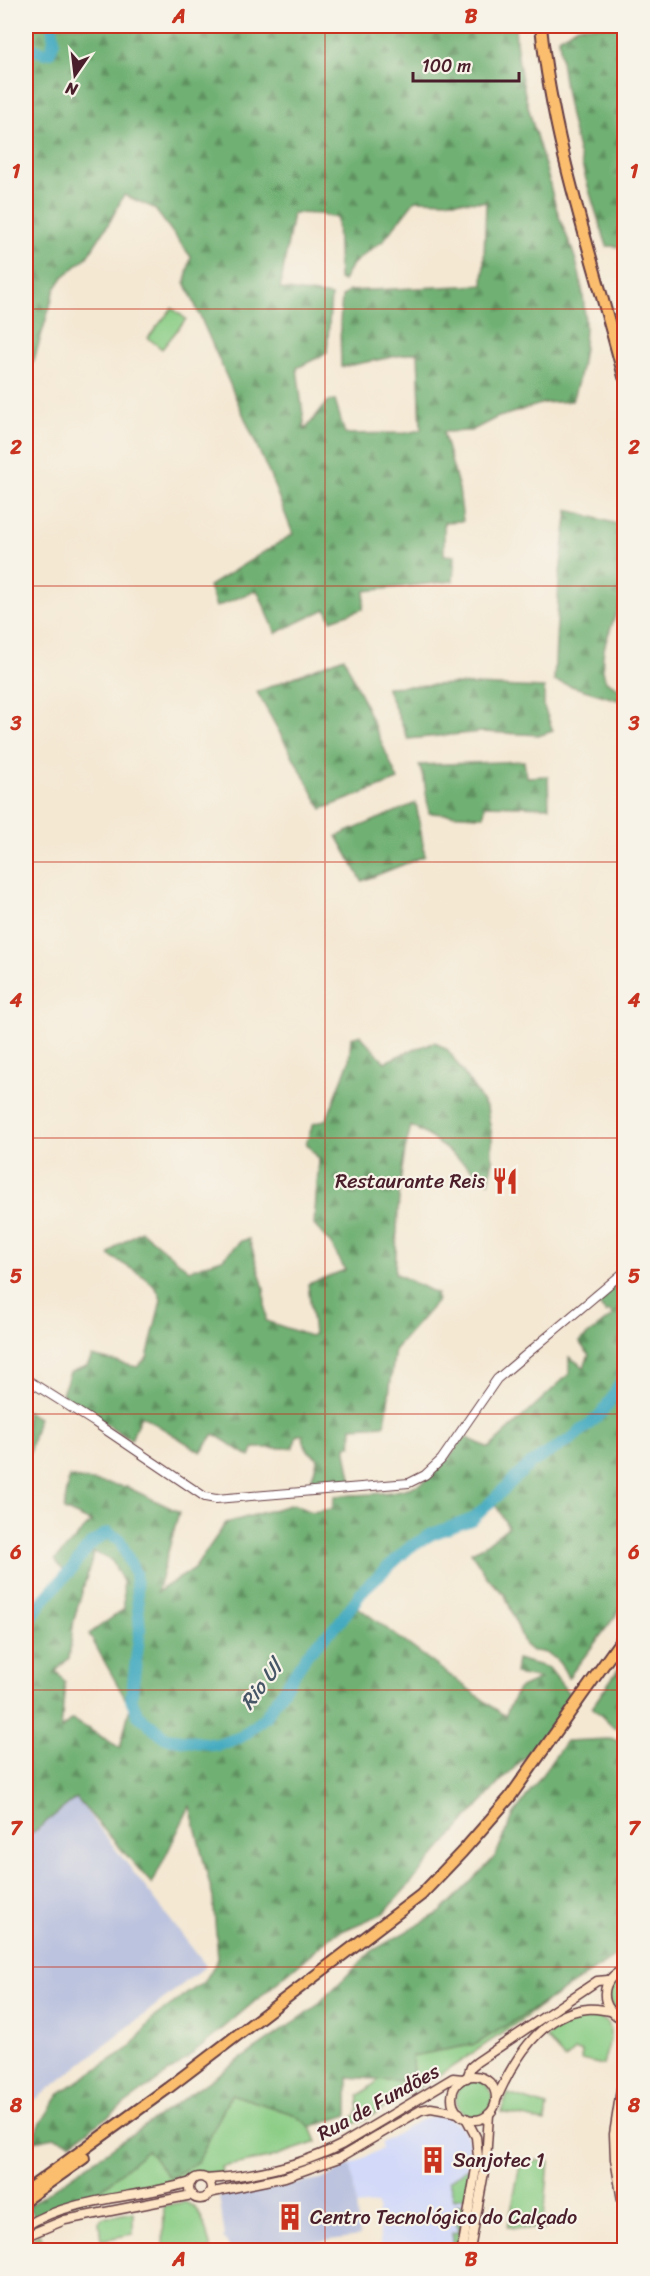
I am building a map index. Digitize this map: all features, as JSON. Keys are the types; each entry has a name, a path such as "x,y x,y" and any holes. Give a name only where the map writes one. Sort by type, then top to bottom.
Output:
{"highway":[{"path":"540,26 550,103 624,377"},
{"path":"546,26 557,102 569,157 624,355"},
{"path":"26,2191 168,2088 421,1895 510,1797 624,1636"},
{"path":"26,2199 53,2182 397,1921 424,1898 466,1855 513,1800 624,1646"}],"main road":[{"path":"610,2011 604,1996 608,1980 614,1974 624,1970"},
{"path":"465,2079 471,2067 477,2062 597,1981 608,1980"},
{"path":"470,2250 486,2161 489,2114 514,2061 529,2043 550,2024 578,2010 593,2008 610,2011 624,2019"},
{"path":"624,2070 614,2133 615,2159 624,2212"},
{"path":"462,2250 478,2157 476,2137 453,2102 453,2095 458,2084 476,2076 489,2082 493,2087 496,2100"},
{"name":"Rua de Fundões","path":"26,2226 52,2213 72,2207 191,2182 200,2177 227,2178 274,2168 322,2153 341,2145 453,2078 465,2079"},
{"name":"Rua de Fundões","path":"26,2236 65,2220 192,2195 200,2198 209,2193 285,2177 339,2158 421,2110 431,2108 462,2115"},
{"path":"462,2115 478,2119 489,2114"},
{"path":"206,2179 210,2184 209,2193"},
{"path":"191,2182 189,2188 192,2195"}],"street":[{"path":"26,1379 205,1497 216,1499 409,1483 425,1476 441,1460 497,1379 624,1272"}],"shaded area":[{"path":"76,1798 206,1966 26,2107 26,1838"},
{"path":"434,2116 445,2117 459,2125 470,2145 456,2250 432,2250 432,2247 381,2250 377,2204 356,2206 351,2165 382,2148 382,2143 418,2121"},
{"name":"Centro Tecnológico do Calçado","path":"351,2165 360,2236 254,2250 231,2250 223,2238 225,2236 219,2196 321,2180"}],"green space":[{"path":"35,26 515,26 522,80 531,116 556,208 580,278 585,313 584,349 572,401 544,403 496,418 471,431 443,432 459,489 463,521 444,522 444,555 455,556 453,581 365,591 363,609 331,620 326,609 276,633 257,590 216,607 209,586 293,534 271,478 185,282 191,257 154,208 124,195 87,257 63,277 55,289 34,360 27,368 26,53","holes":["415,200 486,202 483,285 349,291 342,297 341,367 418,352 421,430 406,433 345,434 335,400 327,402 305,430 297,368 327,353 331,296 280,289 293,213 320,214 337,218 339,279 343,281 351,266 383,241"]},
{"path":"578,26 623,26 624,29 624,247 607,246 590,195 570,117 559,38"},
{"path":"172,308 186,319 162,349 148,338"},
{"path":"568,510 624,526 626,565 624,587 603,657 606,681 622,690 618,700 554,681 559,580"},
{"path":"344,657 398,780 322,809 257,692"},
{"path":"453,684 544,688 544,707 553,731 541,735 482,732 408,739 386,687"},
{"path":"524,761 526,777 548,776 549,807 485,805 484,816 429,813 424,779 419,765"},
{"path":"416,803 425,856 362,881 337,836"},
{"path":"360,1035 385,1062 435,1042 448,1050 487,1108 492,1137 492,1163 489,1182 427,1135 411,1126 401,1180 395,1273 437,1294 438,1300 395,1349 385,1425 352,1427 351,1445 346,1446 346,1452 352,1483 309,1487 318,1458 307,1449 303,1435 297,1435 293,1448 254,1448 250,1457 214,1434 201,1452 141,1415 131,1440 62,1394 70,1372 87,1366 92,1356 137,1367 147,1358 161,1300 159,1293 147,1280 109,1255 117,1246 141,1231 189,1270 222,1259 241,1241 249,1239 264,1288 266,1321 310,1336 314,1334 308,1284 345,1270 331,1244 314,1225 319,1159 306,1143 313,1124 327,1119 349,1061 351,1038"},
{"path":"624,1278 624,1359 620,1380 601,1411 584,1426 519,1470 488,1504 472,1517 435,1530 412,1543 386,1565 351,1602 505,1716 518,1689 540,1679 515,1674 517,1659 549,1668 573,1699 536,1746 498,1784 384,1913 333,1935 182,2063 71,2143 55,2137 29,2142 60,2093 131,2047 154,2017 205,1981 218,1959 213,1898 190,1806 152,1884 76,1798 26,1838 26,1635 43,1603 67,1575 55,1560 91,1522 64,1510 69,1477 127,1487 179,1512 157,1592 194,1569 226,1523 293,1504 312,1512 332,1509 335,1496 380,1493 414,1486 435,1473 465,1437 489,1448 569,1374 569,1357 584,1367 589,1355 579,1342 613,1315 609,1311 606,1313 595,1300","holes":["94,1552 112,1561 123,1582 124,1609 89,1634 130,1707 120,1748 72,1719 61,1730 65,1682 56,1671 69,1658 74,1619"]},
{"path":"624,1383 624,1605 568,1678 554,1658 539,1651 532,1651 525,1645 505,1595 487,1577 471,1552 484,1546 508,1527 495,1504 533,1467 562,1449 601,1419"},
{"path":"26,1411 38,1418 26,1466"},
{"path":"624,1661 624,1730 614,1728 592,1707"},
{"path":"608,1739 624,1741 624,1950 563,1991 476,2044 412,2056 413,2082 348,2077 348,2115 311,2127 293,2114 231,2094 198,2162 170,2178 147,2150 89,2199 55,2207 35,2216 27,2207 313,2009 372,1951 441,1912 495,1857 514,1814 566,1741"},
{"path":"624,1974 624,2014 615,2010 608,1998 612,1983"},
{"path":"563,1991 426,2083 339,2131 357,2114 359,2096 380,2079 413,2082 412,2056 476,2044"},
{"path":"589,2014 599,2017 609,2027 610,2040 603,2065 581,2060 582,2052 574,2051 565,2060 546,2038 565,2021"},
{"path":"474,2080 486,2086 492,2098 486,2110 474,2116 462,2110 456,2098 462,2086"},
{"path":"231,2094 293,2114 311,2127 317,2142 269,2158 221,2167 222,2174 198,2172 180,2181 89,2199 147,2150 198,2162"},
{"path":"508,2094 547,2106 545,2122 501,2112"},
{"path":"521,2159 549,2161 543,2230 508,2227"},
{"path":"466,2169 470,2170 466,2197 454,2199 449,2181"},
{"path":"184,2202 196,2209 200,2215 211,2250 134,2250 163,2249 164,2206"},
{"path":"465,2204 457,2248 454,2248 452,2233 458,2232 455,2205"},
{"path":"133,2212 133,2234 101,2240 99,2222 102,2218"},
{"path":"40,2234 46,2250 26,2250 26,2242"}],"waterway":[{"path":"31,48 43,53 50,52 54,41 52,26"},
{"name":"Rio Ul","path":"26,1628 40,1604 86,1550 108,1533 119,1539 135,1573 140,1630 131,1699 138,1715 166,1738 218,1745 241,1737 265,1717 309,1652 338,1624 365,1588 410,1547 432,1534 473,1519 530,1464 571,1439 600,1415 613,1397 622,1379 624,1368"}],"place":[{"name":"Restaurante Reis","path":"505,1181"},
{"name":"Sanjotec 1","path":"433,2160"},
{"name":"Centro Tecnológico do Calçado","path":"290,2217"}]}
